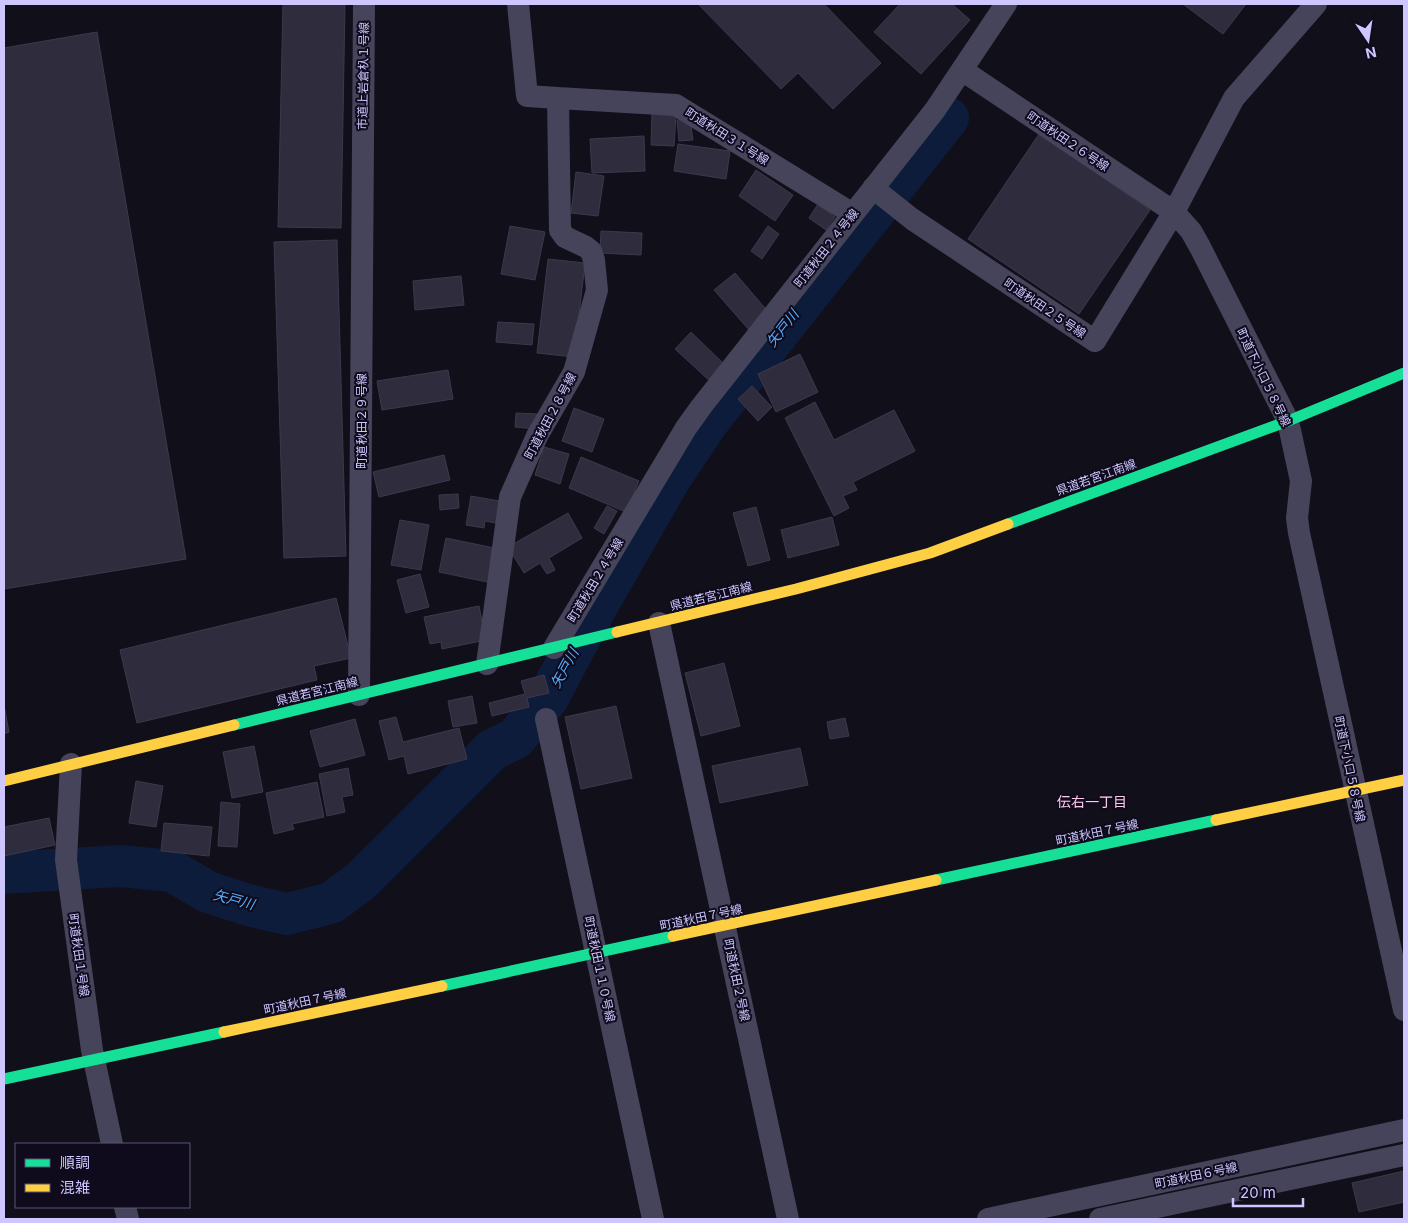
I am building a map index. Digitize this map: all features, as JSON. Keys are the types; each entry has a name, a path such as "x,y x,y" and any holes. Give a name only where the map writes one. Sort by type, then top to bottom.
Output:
{"main road":[{"name":"県道若宮江南線","path":"4,781 659,623 930,553 1288,421 1404,373"},
{"name":"町道秋田７号線","path":"4,1080 1404,780"}],"street":[{"name":"市道上岩倉杁１号線","path":"362,148 364,4"},
{"path":"518,4 527,96 558,98"},
{"name":"町道秋田２４号線","path":"555,647 686,428 935,110 1006,4"},
{"path":"1174,212 1234,98 1316,4"},
{"name":"町道秋田２６号線","path":"962,70 1174,212"},
{"name":"町道秋田３１号線","path":"558,98 676,105 853,214"},
{"name":"町道秋田２８号線","path":"487,664 510,497 537,436 574,372 597,290 594,260 591,252 586,247 565,237 560,230 558,98"},
{"name":"町道秋田２９号線","path":"359,695 362,148"},
{"name":"町道秋田２５号線","path":"873,188 912,219 1094,340 1174,212"},
{"name":"町道下小口５８号線","path":"1174,212 1186,224 1196,239 1288,421 1301,481 1297,518 1298,533 1404,1010"},
{"name":"町道秋田２号線","path":"659,623 788,1219"},
{"name":"町道秋田１１０号線","path":"546,719 654,1219"},
{"name":"町道秋田１号線","path":"71,764 66,860 94,1060 112,1143"},
{"name":"町道秋田６号線","path":"988,1219 1404,1130"},
{"path":"1100,1219 1404,1155"}],"building":[{"path":"283,4 345,4 341,228 278,227"},
{"path":"698,4 824,4 881,63 833,109 798,73 781,89"},
{"path":"900,4 952,4 970,20 921,74 874,32"},
{"path":"1183,4 1246,4 1223,34"},
{"path":"97,32 186,559 4,589 4,48"},
{"path":"652,114 676,115 674,146 651,145"},
{"path":"690,119 693,140 679,141 677,120"},
{"path":"1039,134 1150,210 1079,314 968,239"},
{"path":"644,136 645,171 592,173 590,139"},
{"path":"678,144 730,151 726,179 674,171"},
{"path":"756,170 793,195 775,221 739,196"},
{"path":"576,172 604,176 598,216 571,213"},
{"path":"818,204 835,217 826,230 809,218"},
{"path":"510,226 545,232 535,280 501,274"},
{"path":"768,226 779,234 762,259 751,251"},
{"path":"601,231 642,233 641,255 600,253"},
{"path":"337,240 346,556 284,558 274,242"},
{"path":"548,259 585,263 574,357 537,353"},
{"path":"735,273 770,314 750,331 714,290"},
{"path":"461,276 464,305 415,310 413,281"},
{"path":"498,322 534,324 532,345 496,342"},
{"path":"691,332 727,367 712,383 675,349"},
{"path":"800,354 818,392 776,412 758,374"},
{"path":"448,370 453,399 382,410 377,381"},
{"path":"752,386 772,407 758,421 738,399"},
{"path":"815,402 834,440 894,410 915,451 853,482 857,490 843,496 849,508 834,516 785,418"},
{"path":"574,408 604,419 592,452 562,441"},
{"path":"516,413 537,414 536,429 515,427"},
{"path":"544,447 569,454 560,484 535,475"},
{"path":"444,455 450,480 379,497 373,472"},
{"path":"581,457 639,481 626,512 569,488"},
{"path":"458,494 459,508 440,510 439,495"},
{"path":"471,496 505,502 501,524 485,521 484,528 466,525"},
{"path":"607,506 617,511 604,534 594,528"},
{"path":"756,507 770,560 748,566 733,513"},
{"path":"568,513 582,538 549,558 555,570 547,574 540,563 524,573 508,547"},
{"path":"832,517 839,545 788,558 781,530"},
{"path":"400,520 429,525 421,570 391,565"},
{"path":"446,538 499,549 492,583 439,572"},
{"path":"420,574 429,607 406,613 397,580"},
{"path":"336,598 351,658 314,666 317,680 137,723 120,650"},
{"path":"479,606 486,640 442,649 441,642 430,644 424,617"},
{"path":"724,663 740,726 701,736 685,673"},
{"path":"544,675 549,693 527,698 529,707 492,716 489,703 525,694 521,681"},
{"path":"472,696 477,723 453,727 448,701"},
{"path":"4,705 9,732 4,734"},
{"path":"616,706 632,778 581,789 565,717"},
{"path":"396,717 403,742 459,728 467,759 408,774 404,756 389,760 379,721"},
{"path":"845,718 849,736 830,739 827,722"},
{"path":"355,719 365,755 320,767 310,731"},
{"path":"254,746 263,792 232,798 223,752"},
{"path":"800,748 808,785 720,803 712,766"},
{"path":"348,768 353,795 342,797 345,812 327,816 319,774"},
{"path":"136,781 163,786 156,827 129,823"},
{"path":"317,782 324,817 292,824 294,829 274,834 266,793"},
{"path":"221,802 240,804 237,847 218,846"},
{"path":"49,818 55,845 4,856 4,827"},
{"path":"164,823 212,827 209,856 161,851"},
{"path":"1404,1171 1404,1202 1359,1212 1352,1183"}],"waterway":[{"name":"矢戸川","path":"4,873 120,866 172,871 208,892 248,905 287,914 331,903 361,881 492,750 516,738 548,698 594,611 671,477 707,423 948,118"}],"traffic: fast":[{"path":"1008,524 1288,421 1404,373"},
{"path":"234,725 617,632"},
{"path":"936,880 1216,820"},
{"path":"442,986 673,936"},
{"path":"4,1079 224,1032"}],"traffic: slow":[{"path":"617,632 796,589 930,553 1008,524"},
{"path":"4,781 234,725"},
{"path":"1216,820 1404,780"},
{"path":"673,936 936,880"},
{"path":"224,1032 442,986"}],"district":[{"name":"伝右一丁目","path":"1092,801"}]}
